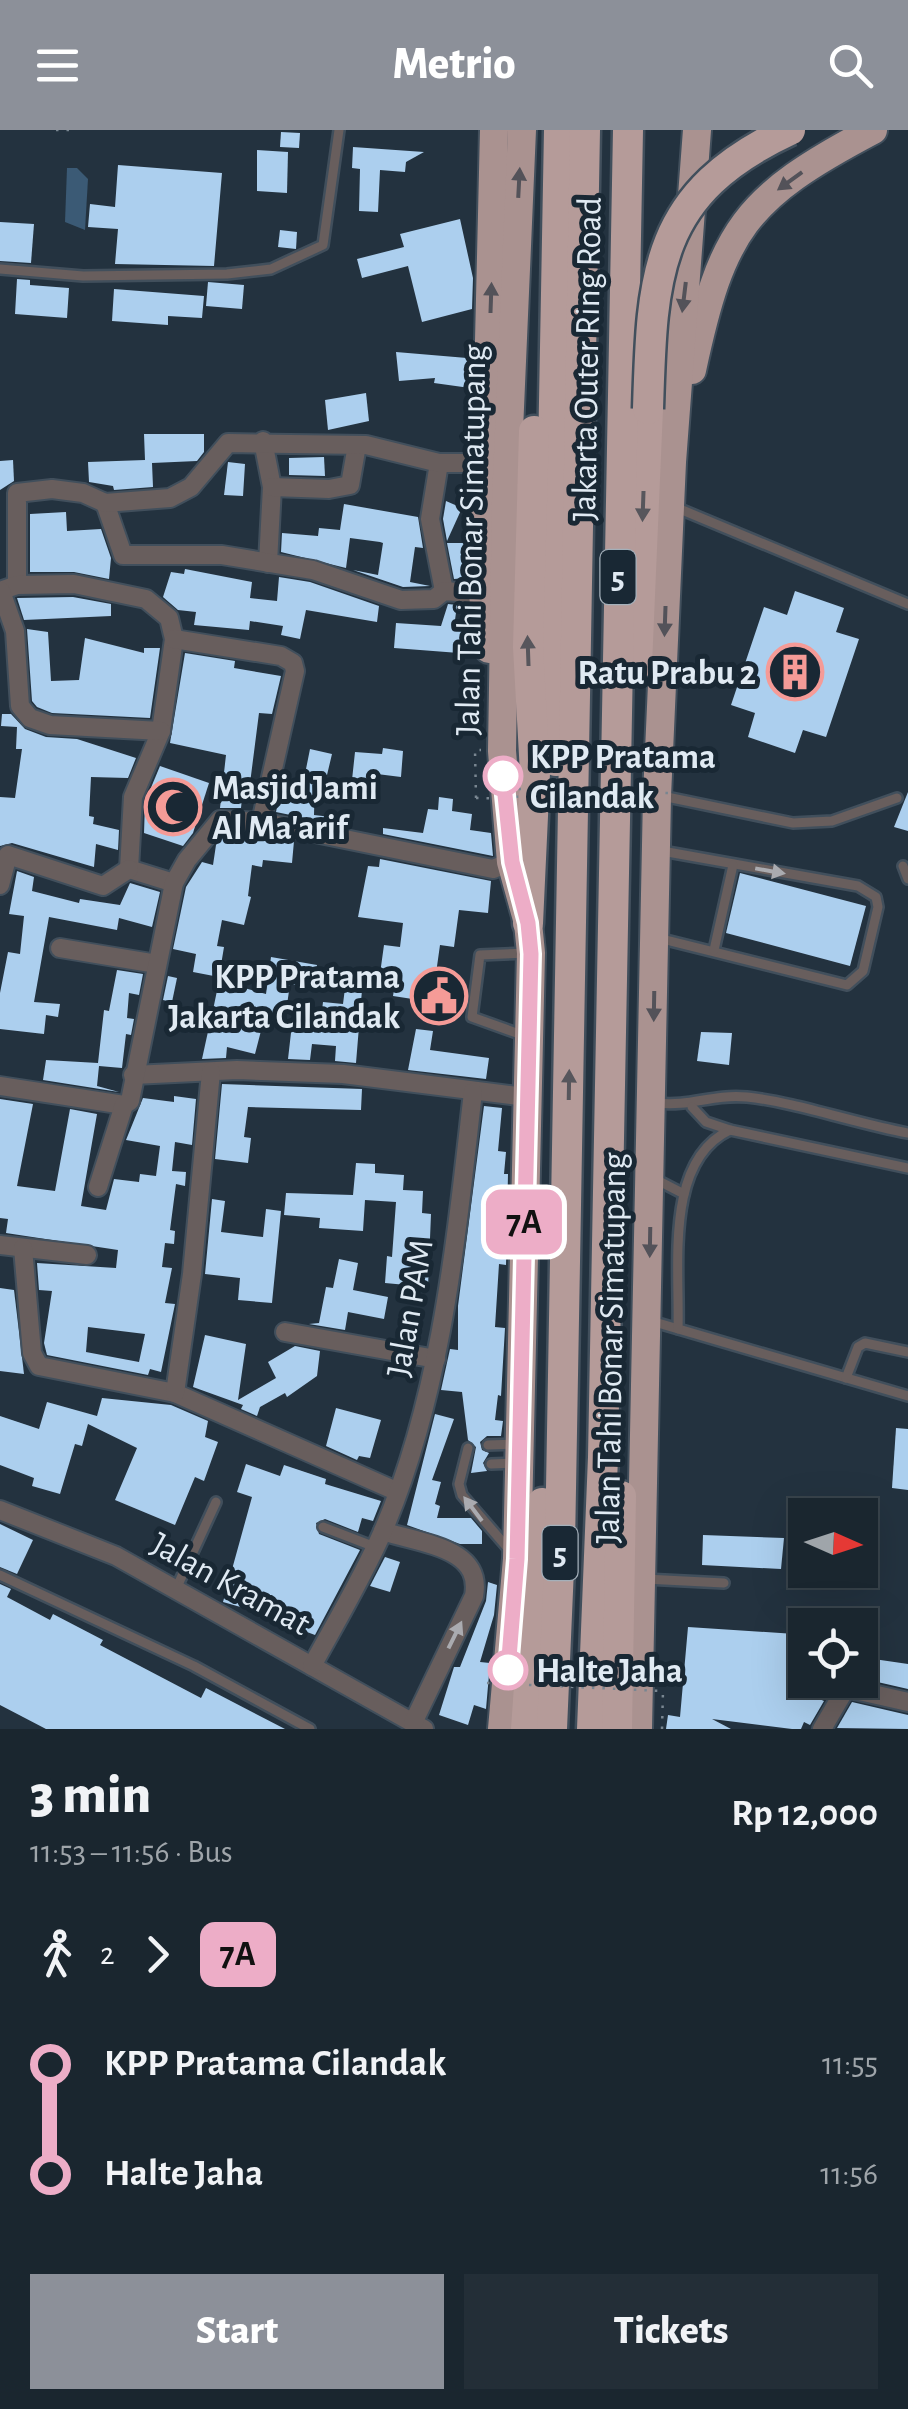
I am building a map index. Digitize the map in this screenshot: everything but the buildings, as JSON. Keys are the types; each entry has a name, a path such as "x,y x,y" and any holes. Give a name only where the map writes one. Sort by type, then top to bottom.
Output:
{"highway":[{"path":"494,130 483,594 502,744"},
{"path":"493,163 502,130"},
{"name":"Jalan Tahi Bonar Simatupang","path":"502,1729 517,1559 509,1457 531,954 528,923 512,862 502,744 511,351 522,130"},
{"path":"560,130 550,618 555,750 572,873"},
{"name":"Jakarta Outer Ring Road","path":"552,1729 568,1182 585,130"},
{"name":"Jakarta Outer Ring Road","path":"592,1729 614,766 634,409 628,130"},
{"path":"680,130 696,178"},
{"name":"Jalan Tahi Bonar Simatupang","path":"638,1729 656,850 663,794 672,462 697,130"},
{"path":"610,903 624,890 630,845 634,409 653,301 669,240 682,214 715,174 742,153 790,130"},
{"path":"672,462 708,293 726,246 751,212 786,182 873,130"},
{"path":"528,923 535,773 528,647 529,496 549,245 557,240"},
{"path":"574,766 614,766"},
{"path":"526,1729 546,1451 554,1230 568,1182"},
{"path":"606,1234 616,1286 621,1500 617,1729"}],"street":[{"path":"263,441 272,487 268,563"},
{"path":"161,731 50,725 30,718 20,706 15,631 6,589 17,494 52,489 84,493 105,503 170,498 191,487 228,443 356,445 400,450 440,463 486,463"},
{"path":"272,487 329,489 350,484 356,445"},
{"path":"440,463 430,519 444,590"},
{"path":"105,503 123,555 222,555 313,570 401,600 434,600 444,590"},
{"path":"6,589 74,584 146,599 169,618 174,639 161,731 134,797 129,869"},
{"path":"444,590 483,594"},
{"path":"174,639 281,656 294,663 296,671 262,822"},
{"path":"0,1086 124,1105 130,1102 174,883 186,860 220,820 262,822 493,869 512,862"},
{"path":"0,885 8,855 103,886 129,869"},
{"path":"129,869 174,883"},
{"path":"60,948 157,964"},
{"path":"174,1393 192,1274 211,1072"},
{"path":"133,1075 344,1074 526,1096"},
{"name":"Jalan PAM","path":"312,1666 379,1539 436,1359 472,1092"},
{"path":"98,1188 124,1105"},
{"path":"0,1245 86,1254"},
{"path":"23,1248 34,1362 50,1370 174,1393 396,1491"},
{"path":"285,1332 436,1359"},
{"name":"Jalan Kramat","path":"0,1510 86,1542 418,1726"},
{"path":"379,1539 464,1558 475,1568 474,1596 418,1726"},
{"path":"822,1729 846,1688 908,1702"}],"lane":[{"path":"0,269 83,276 228,274 270,269 323,245 339,130"},
{"path":"670,505 908,604"},
{"path":"663,794 811,824 897,798"},
{"path":"655,937 848,985 863,972 878,906 870,891 656,850"},
{"path":"714,950 734,865"},
{"path":"903,866 908,879"},
{"path":"528,1036 472,1018 480,955 531,954"},
{"path":"653,1103 692,1106 708,1096 751,1098 908,1133"},
{"path":"692,1106 706,1122 730,1130 908,1168"},
{"path":"678,1328 684,1194 704,1148 730,1130"},
{"path":"652,1177 684,1194"},
{"path":"648,1320 908,1396"},
{"path":"846,1378 858,1347 865,1344 908,1352"},
{"path":"488,1445 509,1457"},
{"path":"468,1448 462,1496 517,1559"},
{"path":"176,1589 216,1502"},
{"path":"323,1527 379,1539"},
{"path":"0,1576 194,1666 310,1729"},
{"path":"642,1578 724,1582"}],"path":[{"path":"56,130 74,130"},
{"path":"474,750 476,798 516,799 517,790 663,794"},
{"path":"487,1683 664,1692 662,1729"}],"water":[{"path":"67,168 77,168 88,179 85,230 65,222"}],"bus line":[{"name":"7A","path":"503,776 512,862 528,923 531,954 517,1559 508,1670"}],"place":[{"name":"Ratu Prabu 2","path":"795,672"},
{"name":"KPP Pratama Cilandak","path":"503,776"},
{"name":"Masjid Jami Al Ma'arif","path":"173,807"},
{"name":"KPP Pratama Jakarta Cilandak","path":"439,996"},
{"name":"Halte Jaha","path":"508,1670"}]}
